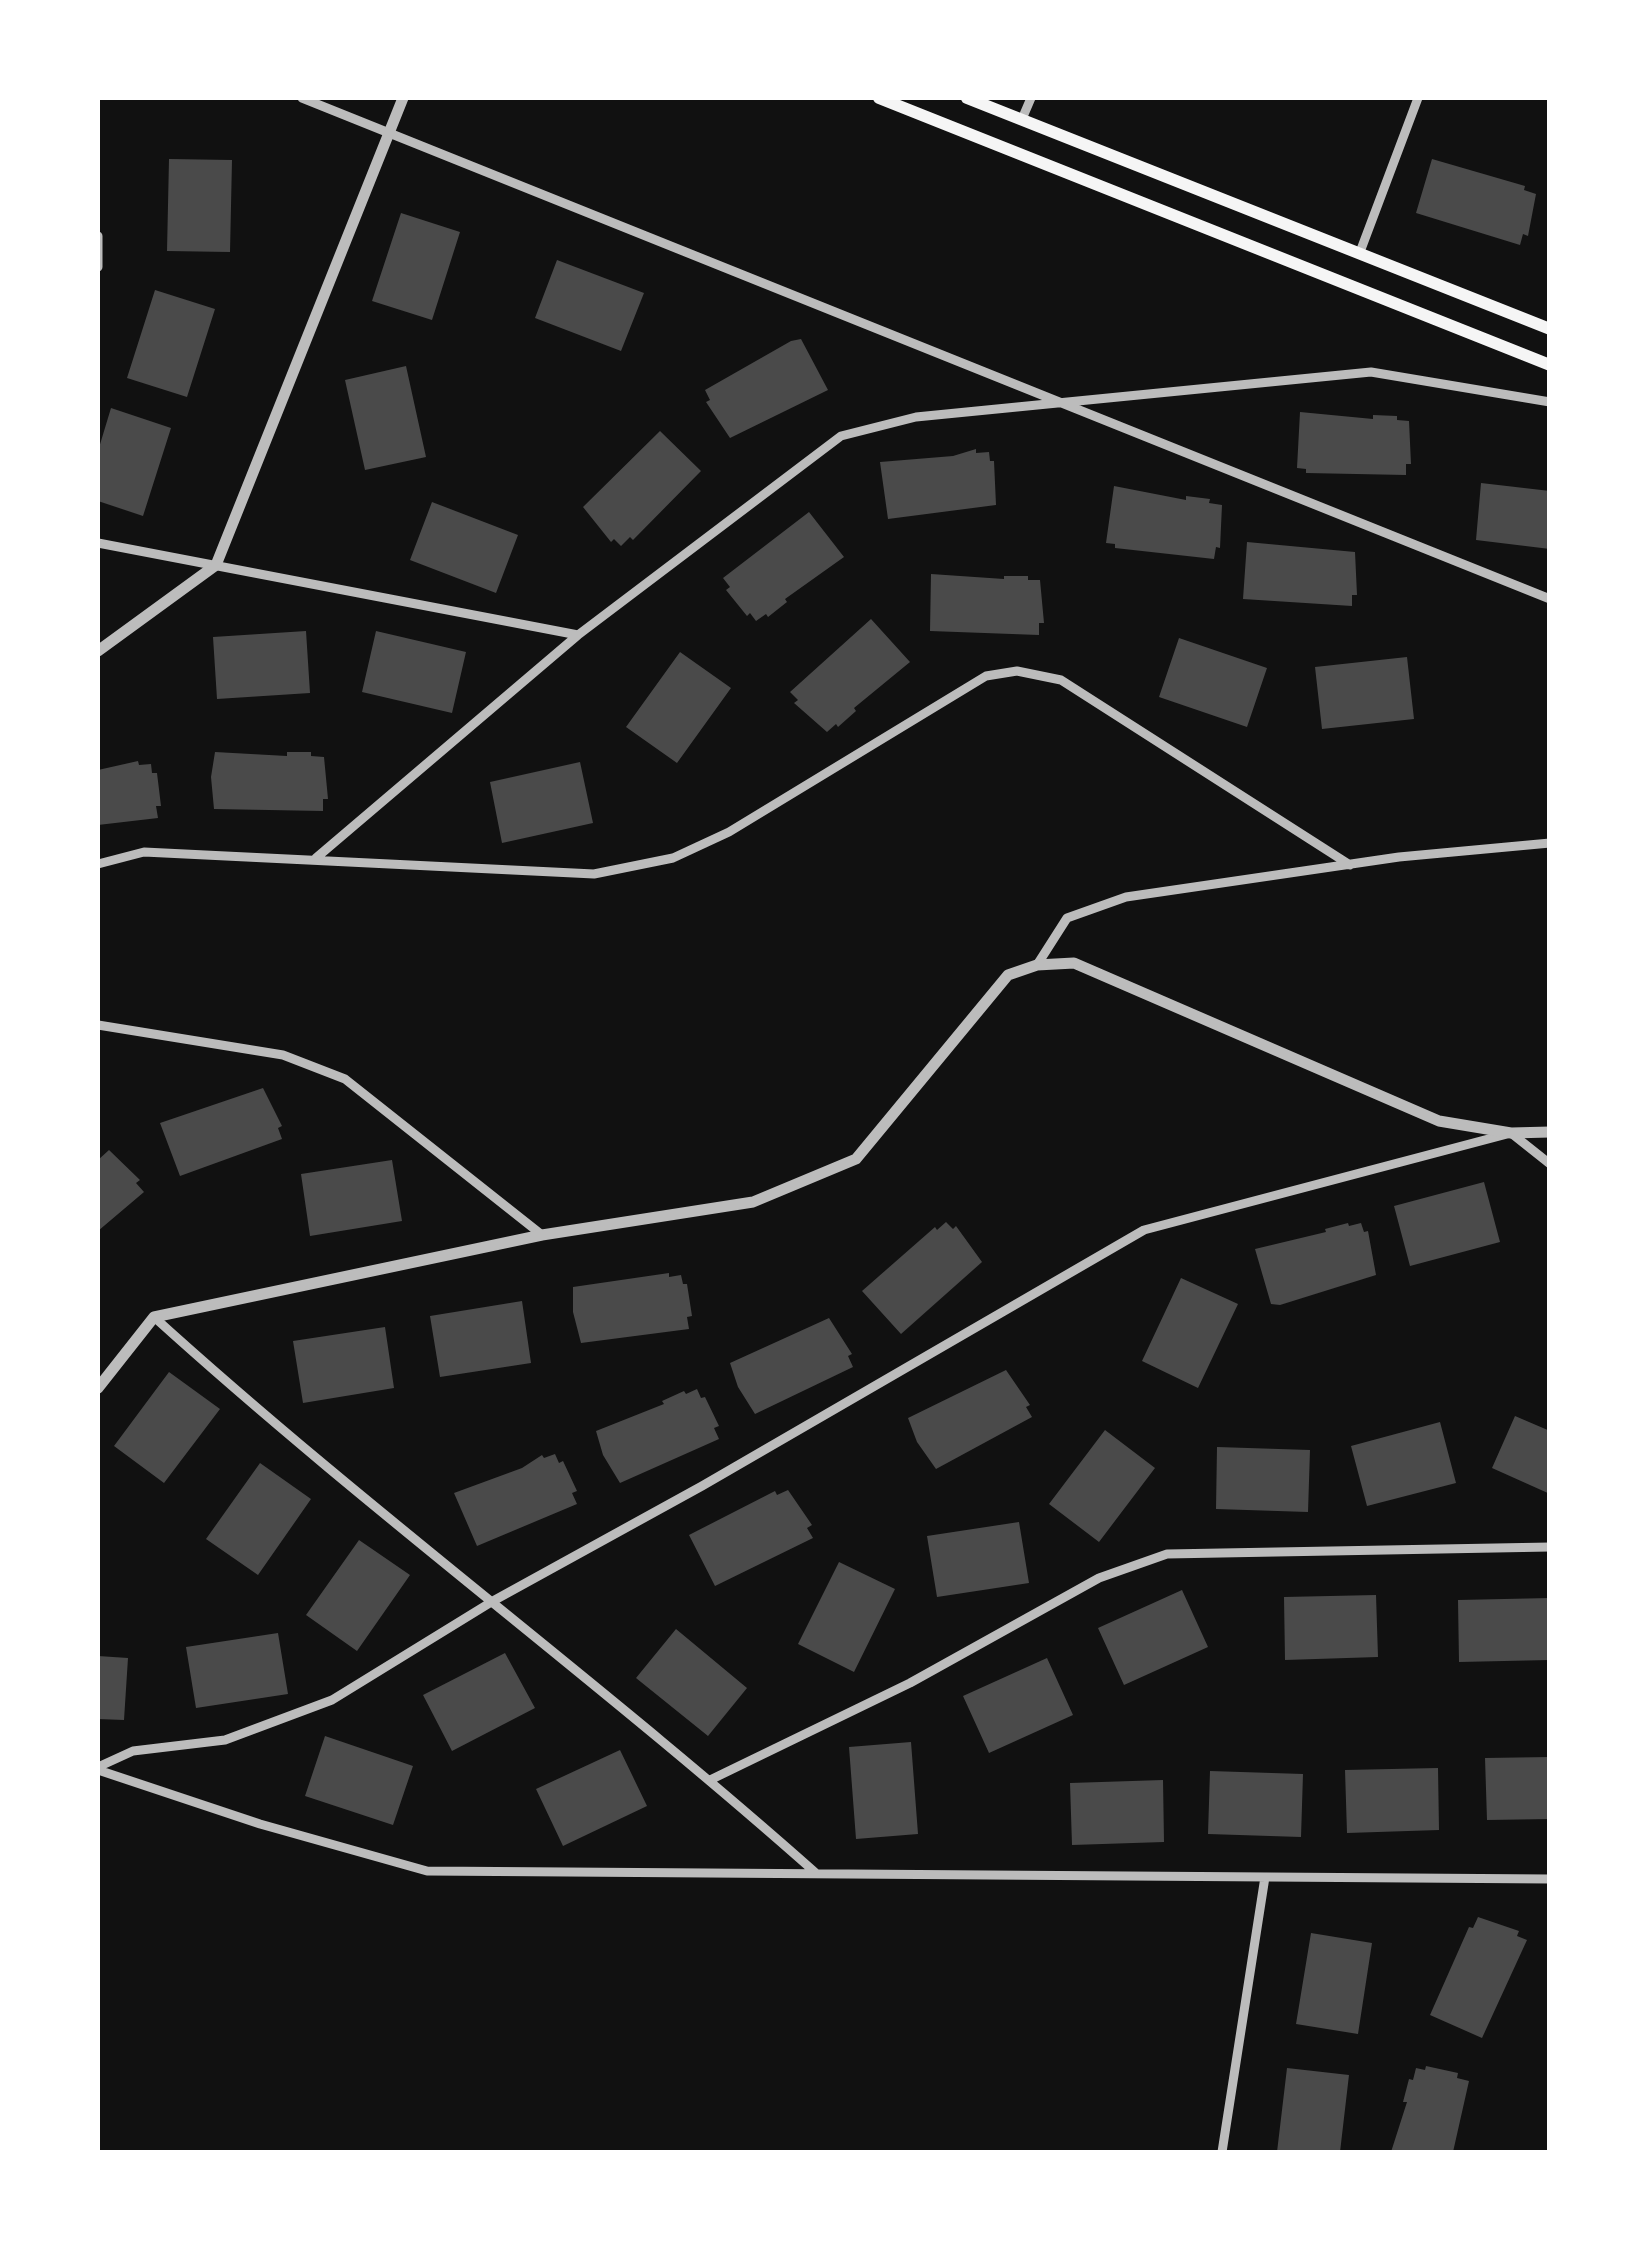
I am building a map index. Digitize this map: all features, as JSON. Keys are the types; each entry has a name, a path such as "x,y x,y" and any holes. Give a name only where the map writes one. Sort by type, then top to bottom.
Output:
{"main road":[{"path":"879,98 1550,365"},
{"path":"967,98 1550,329"}],"street":[{"path":"302,98 1550,599"},
{"path":"98,651 216,564 404,98"},
{"path":"1022,119 1031,98"},
{"path":"1360,252 1418,98"},
{"path":"98,236 98,267"},
{"path":"316,858 578,635 841,436 916,417 1064,406 1371,372 1550,402"},
{"path":"98,542 578,635"},
{"path":"98,864 144,852 594,874 673,858 729,832 986,676 1016,671 1061,680 1350,865"},
{"path":"1037,965 1067,918 1126,896 1550,843"},
{"path":"98,1388 154,1317 542,1235 753,1202 856,1159 1008,976 1037,965 1074,963 1439,1121 1511,1133 1550,1132"},
{"path":"98,1024 283,1055 344,1079 542,1235"},
{"path":"1511,1133 1550,1164"},
{"path":"98,1768 133,1751 226,1740 332,1700 493,1601 702,1486 1144,1230 1511,1133"},
{"path":"154,1317 228,1384 710,1780 816,1874"},
{"path":"710,1780 910,1684 1086,1584 1168,1554 1550,1547"},
{"path":"98,1768 260,1824 427,1870 1550,1879"},
{"path":"1222,2152 1265,1877"}],"building":[{"path":"169,159 232,160 230,252 167,251"},
{"path":"1432,159 1525,186 1524,190 1536,194 1528,236 1523,234 1520,245 1416,213"},
{"path":"401,213 460,232 432,320 372,301"},
{"path":"557,260 644,293 621,351 535,318"},
{"path":"155,290 215,309 187,397 127,378"},
{"path":"801,339 828,390 730,438 706,402 710,400 705,390"},
{"path":"406,366 426,457 365,470 345,380"},
{"path":"111,408 171,428 143,516 98,501 98,451"},
{"path":"1300,412 1373,419 1373,415 1397,416 1397,420 1409,421 1411,464 1406,464 1406,475 1306,473 1306,469 1297,468"},
{"path":"660,431 701,471 633,540 630,537 621,546 614,539 611,542 583,507"},
{"path":"976,449 976,453 989,452 990,461 994,461 996,505 888,519 880,462 953,456"},
{"path":"1481,483 1550,491 1550,549 1476,540"},
{"path":"1114,486 1186,500 1186,496 1210,499 1209,503 1222,505 1220,548 1216,547 1214,559 1115,548 1115,544 1106,543"},
{"path":"432,502 518,535 496,593 410,560"},
{"path":"809,512 844,557 785,599 787,602 768,617 766,614 756,621 726,590 730,587 723,578"},
{"path":"1247,542 1355,552 1357,595 1352,595 1352,606 1243,599"},
{"path":"931,574 1004,579 1028,576 1028,580 1040,580 1044,623 1039,623 1039,635 930,631"},
{"path":"871,619 910,662 854,708 856,711 838,727 836,724 827,732 794,703 798,700 790,692"},
{"path":"306,631 310,693 217,699 213,637"},
{"path":"376,631 466,652 452,713 362,692"},
{"path":"1179,638 1267,668 1247,727 1159,697"},
{"path":"680,652 731,688 677,763 626,727"},
{"path":"1407,657 1414,719 1322,729 1315,667"},
{"path":"215,752 287,756 287,752 311,752 311,756 324,757 328,799 323,799 323,811 214,809 211,777"},
{"path":"138,761 139,765 151,764 152,773 157,773 161,806 156,806 158,818 98,825 98,770"},
{"path":"580,762 593,823 502,843 490,782"},
{"path":"263,1088 282,1126 278,1128 282,1139 180,1176 160,1123"},
{"path":"109,1150 140,1180 136,1183 144,1192 98,1231 98,1160"},
{"path":"392,1160 402,1221 310,1236 301,1174"},
{"path":"1484,1182 1500,1242 1410,1266 1394,1206"},
{"path":"946,1222 953,1229 956,1226 982,1262 901,1334 862,1291 935,1227 937,1230"},
{"path":"1348,1223 1361,1223 1364,1232 1368,1231 1376,1275 1280,1305 1271,1304 1255,1249"},
{"path":"669,1273 669,1277 681,1275 683,1284 687,1284 692,1316 687,1317 689,1329 581,1343 573,1312 573,1287"},
{"path":"1181,1278 1238,1304 1198,1388 1142,1361"},
{"path":"522,1301 531,1363 440,1377 430,1316"},
{"path":"829,1318 852,1354 848,1356 853,1367 755,1414 738,1387 730,1363"},
{"path":"385,1327 394,1388 303,1403 293,1341"},
{"path":"1006,1370 1030,1405 1026,1407 1032,1417 936,1469 917,1442 908,1418"},
{"path":"169,1372 220,1409 164,1483 114,1446"},
{"path":"697,1389 719,1426 714,1428 719,1439 620,1483 603,1455 596,1431 664,1404 662,1401 684,1391 686,1394"},
{"path":"1515,1416 1550,1431 1550,1494 1492,1468"},
{"path":"1440,1422 1456,1483 1367,1506 1351,1446"},
{"path":"1105,1430 1155,1468 1099,1542 1049,1504"},
{"path":"1217,1447 1310,1450 1308,1512 1216,1509"},
{"path":"555,1454 559,1463 563,1461 577,1491 572,1493 577,1504 477,1546 454,1493 522,1468 542,1455 544,1458"},
{"path":"260,1463 311,1499 258,1575 206,1539"},
{"path":"788,1490 812,1525 807,1528 813,1538 715,1586 689,1535 775,1491 777,1495"},
{"path":"1019,1522 1029,1583 937,1597 927,1536"},
{"path":"359,1540 410,1575 357,1651 306,1615"},
{"path":"839,1562 895,1589 854,1672 798,1644"},
{"path":"1182,1590 1208,1647 1124,1685 1098,1628"},
{"path":"1376,1595 1378,1657 1285,1660 1284,1597"},
{"path":"1550,1598 1550,1660 1459,1662 1458,1600"},
{"path":"676,1629 747,1688 708,1736 636,1678"},
{"path":"278,1633 288,1694 196,1708 186,1647"},
{"path":"505,1653 535,1708 452,1751 423,1695"},
{"path":"98,1656 128,1658 124,1720 98,1719"},
{"path":"1047,1658 1073,1715 989,1753 963,1696"},
{"path":"325,1736 413,1766 393,1825 305,1796"},
{"path":"911,1742 918,1834 856,1839 849,1747"},
{"path":"620,1750 647,1806 563,1846 536,1789"},
{"path":"1550,1757 1550,1819 1487,1820 1485,1758"},
{"path":"1438,1768 1439,1830 1347,1833 1345,1770"},
{"path":"1210,1771 1303,1774 1301,1837 1208,1834"},
{"path":"1163,1780 1164,1842 1072,1845 1070,1783"},
{"path":"1478,1917 1519,1931 1517,1936 1527,1940 1482,2038 1430,2015 1469,1927 1473,1928"},
{"path":"1311,1933 1372,1943 1358,2034 1296,2024"},
{"path":"1426,2066 1458,2073 1457,2078 1469,2081 1453,2152 1391,2152 1407,2102 1403,2102 1409,2079 1413,2080 1416,2068 1425,2070"},
{"path":"1287,2068 1349,2075 1340,2152 1277,2152"}]}
